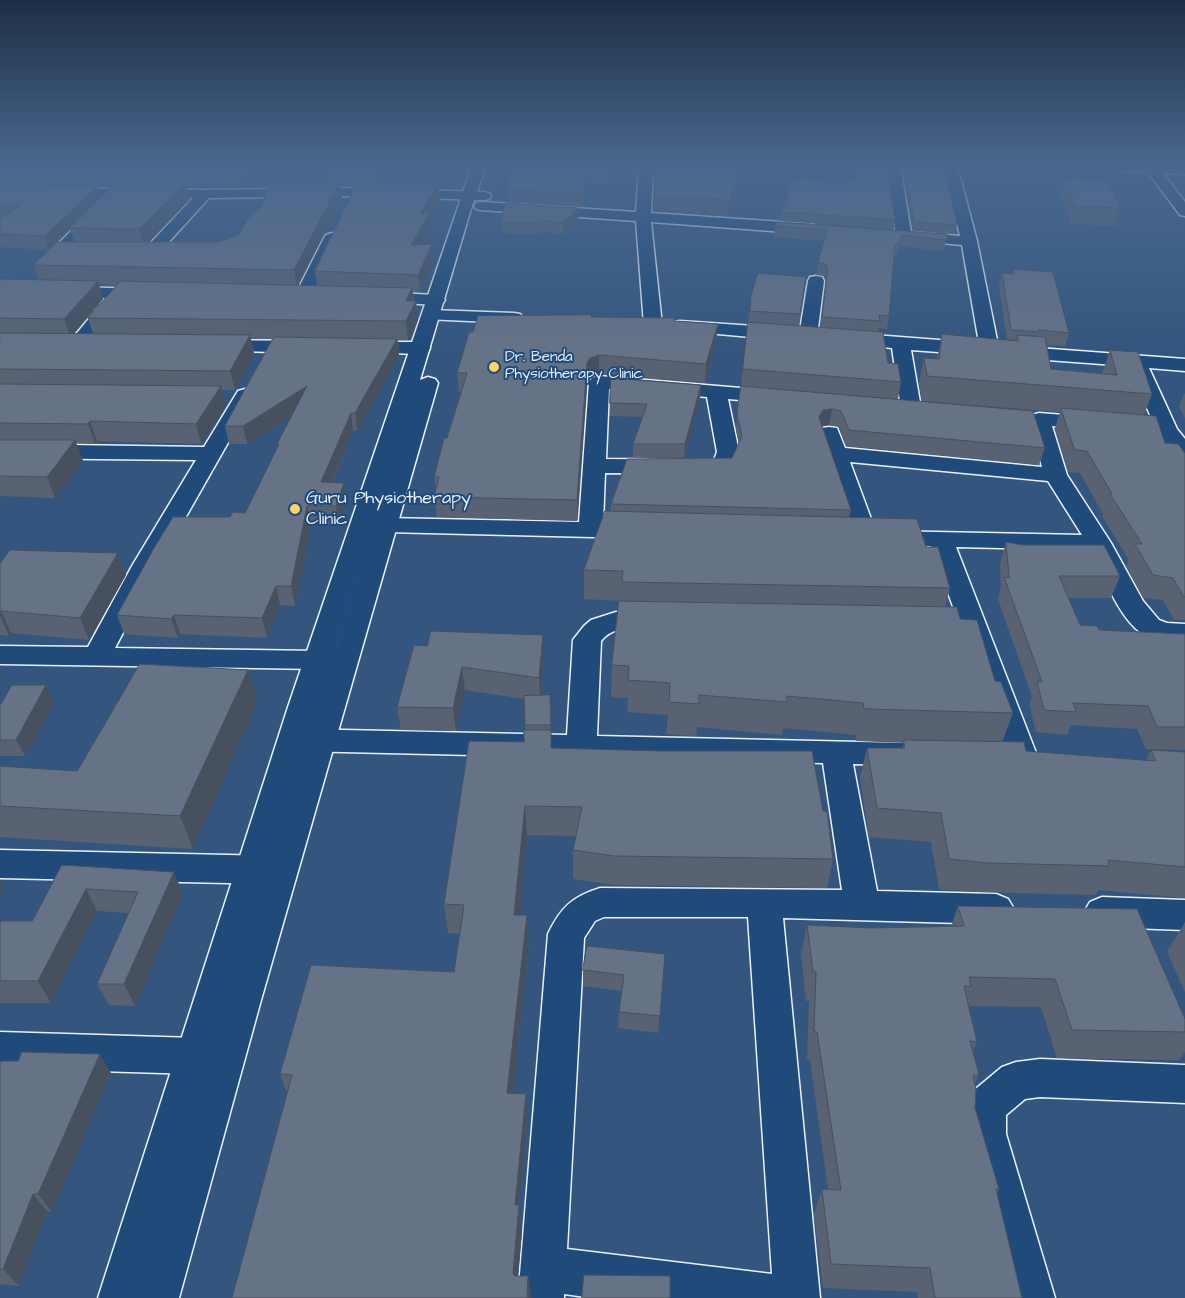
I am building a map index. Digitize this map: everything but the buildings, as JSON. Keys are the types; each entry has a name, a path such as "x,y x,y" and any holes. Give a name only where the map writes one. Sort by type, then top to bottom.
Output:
{"street":[{"path":"45,266 84,227"},
{"path":"149,254 175,227"},
{"path":"304,295 338,227"},
{"path":"307,740 318,660 366,506 421,348 438,310 468,227"},
{"path":"644,227 653,325"},
{"path":"782,227 827,230"},
{"path":"903,227 904,236"},
{"path":"965,227 990,350"},
{"path":"885,234 969,241"},
{"path":"58,253 76,253"},
{"path":"131,254 168,254"},
{"path":"20,290 33,278"},
{"path":"808,336 816,281"},
{"path":"0,290 158,294"},
{"path":"76,345 119,293"},
{"path":"285,294 323,295"},
{"path":"360,297 438,310 530,319"},
{"path":"156,1298 267,870 307,740 386,525 438,310"},
{"path":"634,324 1185,365"},
{"path":"901,343 911,408"},
{"path":"57,344 95,345"},
{"path":"192,346 261,361 326,348"},
{"path":"345,348 421,348"},
{"path":"96,657 209,454 233,398 261,361"},
{"path":"1136,361 1167,430 1185,454"},
{"path":"591,530 600,376 716,392 794,398"},
{"path":"594,466 714,467 724,464 728,452 716,392"},
{"path":"1167,430 1029,419 1056,475 1098,543 1139,617 1152,627 1172,633 1185,634"},
{"path":"1056,475 832,444 856,537 1098,543"},
{"path":"0,472 8,451 209,454"},
{"path":"386,525 659,532"},
{"path":"942,539 975,629 1038,758 994,757"},
{"path":"116,565 145,566"},
{"path":"581,746 587,640 594,628 613,620 681,622"},
{"path":"946,628 975,629"},
{"path":"0,655 318,660"},
{"path":"307,740 935,755"},
{"path":"836,752 862,905"},
{"path":"0,864 267,870"},
{"path":"121,1298 195,1056 267,870"},
{"path":"782,1298 541,1284 566,934 583,911 600,902 764,903 1031,910"},
{"path":"764,903 797,1298"},
{"path":"1070,911 1185,915"},
{"path":"1130,913 1146,950"},
{"path":"0,1050 195,1056"},
{"path":"1032,1298 985,1134 986,1106 1016,1081 1040,1078 1185,1084"}],"place":[{"name":"Dr. Benda Physiotherapy Clinic","path":"494,367"},
{"name":"Guru Physiotherapy Clinic","path":"295,509"}]}
